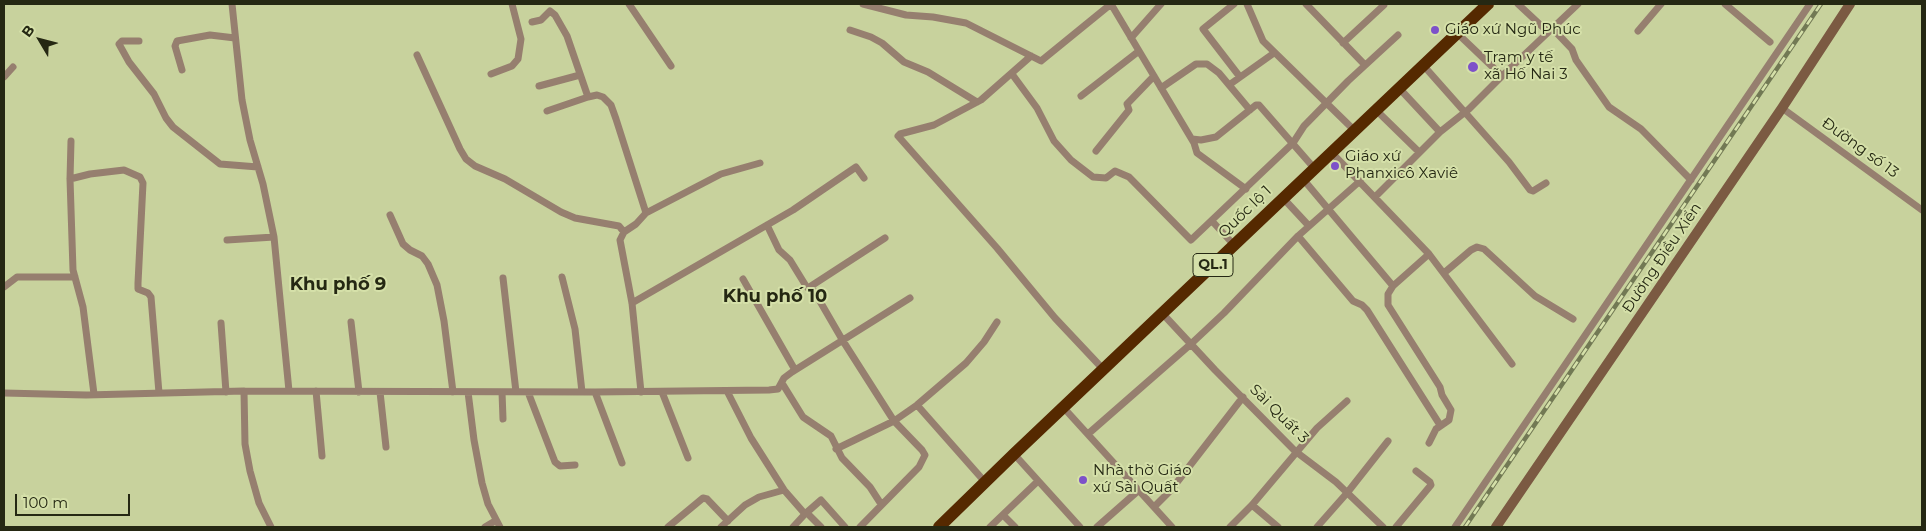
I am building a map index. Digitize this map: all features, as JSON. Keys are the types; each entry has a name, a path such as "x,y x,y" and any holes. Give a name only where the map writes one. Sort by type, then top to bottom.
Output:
{"highway":[{"name":"Quốc lộ 1","path":"939,527 1488,4"}],"street":[{"path":"232,4 242,100 274,237 289,391"},
{"path":"491,74 512,66 518,59 521,39 512,4"},
{"path":"628,4 671,66"},
{"path":"863,4 906,15 933,17 966,23 1041,61 1111,4 1192,139 1197,153 1246,189"},
{"path":"1131,38 1161,4"},
{"path":"1234,4 1203,29 1240,77"},
{"path":"1247,4 1263,41 1354,130"},
{"path":"1306,4 1365,65"},
{"path":"1343,43 1384,4"},
{"path":"1518,4 1572,49 1576,60 1608,107 1641,129 1690,180"},
{"path":"1375,197 1440,132 1464,112 1578,4"},
{"path":"1638,31 1661,4"},
{"path":"1725,4 1770,42"},
{"path":"1455,527 1810,4"},
{"name":"Đường Điều Xiển","path":"1496,527 1782,108 1850,4"},
{"path":"532,22 541,20 550,11 555,15 567,36 588,97"},
{"path":"850,30 882,43 904,62 928,72 977,102"},
{"path":"1457,33 1502,76"},
{"path":"182,70 175,46 177,41 210,35 235,38"},
{"path":"1012,74 1040,113 1054,141 1071,160 1087,174 1102,179 1115,171 1129,177 1191,240 1293,144 1304,126 1326,103 1398,35"},
{"path":"139,40 122,41 119,44 129,62 154,94 166,118 173,127 220,164 258,168"},
{"path":"1081,96 1139,52"},
{"path":"1229,85 1274,53"},
{"path":"417,55 466,159 475,166 505,179 561,212 574,218 619,226 624,232"},
{"path":"1031,56 977,102 934,125 898,136 997,248 1055,318 1103,370"},
{"path":"1161,88 1196,64 1207,64 1218,72 1250,110"},
{"path":"1218,72 1230,64"},
{"path":"1423,65 1509,162 1530,190 1533,191 1546,183"},
{"path":"4,77 13,67"},
{"path":"539,86 580,75"},
{"path":"1096,151 1129,110 1127,104 1154,76"},
{"path":"1399,88 1440,132"},
{"path":"547,111 588,97 597,95 603,97 610,105 646,213"},
{"path":"1192,139 1201,140 1216,137 1259,105 1314,168"},
{"name":"Đường số 13","path":"1782,108 1922,210"},
{"path":"1376,110 1419,152"},
{"path":"71,141 70,178 73,270 83,307 94,394"},
{"path":"1331,152 1429,254 1512,364"},
{"path":"641,392 632,303 620,240 624,232 636,224 646,213 720,174 760,163"},
{"path":"632,303 793,210 856,167 864,178"},
{"path":"70,178 124,170 140,177 143,183 138,289 151,297 159,393"},
{"path":"1303,179 1393,286"},
{"path":"1088,434 1192,343 1224,313 1298,236 1360,181"},
{"path":"1283,198 1309,226"},
{"path":"390,215 403,244 422,256 428,264 437,285 444,321 453,392"},
{"path":"1212,222 1234,245"},
{"path":"767,224 779,250 790,260 808,288 814,291 843,341 894,421 922,450 925,456 920,467 860,527"},
{"path":"1298,236 1353,301 1362,305 1367,310 1440,425"},
{"path":"227,240 274,237"},
{"path":"808,288 885,238"},
{"path":"1444,274 1472,250 1477,248 1484,249 1535,296 1573,319"},
{"path":"1429,254 1393,286 1388,294 1388,305 1440,387 1442,395 1451,410 1448,420 1440,425 1429,443"},
{"path":"4,287 17,278 75,277"},
{"path":"562,277 575,330 582,392"},
{"path":"503,278 516,392"},
{"path":"743,279 795,370"},
{"path":"4,393 94,394 244,391 662,392 778,389 784,378 795,370 910,298"},
{"name":"Sài Quất 3","path":"1162,313 1192,343 1215,370 1296,451 1336,482 1383,527"},
{"path":"351,322 359,392"},
{"path":"836,449 894,421 917,406 966,363 997,322"},
{"path":"221,323 226,392"},
{"path":"782,383 803,417 830,436 836,449 850,468 870,487 882,504"},
{"path":"244,391 246,444 250,471 259,503 271,527"},
{"path":"316,391 322,456"},
{"path":"727,391 751,438 784,490 821,527"},
{"path":"380,392 386,446"},
{"path":"468,392 482,483 488,504 498,524 485,527"},
{"path":"502,392 503,419"},
{"path":"528,392 555,462 560,466 575,465"},
{"path":"595,392 622,463"},
{"path":"662,392 688,458"},
{"path":"1154,507 1171,490 1243,398"},
{"path":"1230,527 1252,505 1317,428 1347,401"},
{"path":"917,406 985,482"},
{"path":"1063,408 1172,527"},
{"path":"1317,527 1347,494 1388,441"},
{"path":"1014,454 1080,527"},
{"path":"1396,527 1430,485 1430,482 1416,470"},
{"path":"991,527 1038,481"},
{"path":"721,527 745,505 759,497 784,490"},
{"path":"1098,527 1139,490"},
{"path":"668,527 703,498 707,499 728,520"},
{"path":"793,527 821,500 845,527"},
{"path":"1252,505 1278,527"},
{"path":"1003,515 1015,527"}],"railway":[{"path":"1465,527 1821,4"}],"place":[{"name":"Giáo xứ Ngũ Phúc","path":"1435,30"},
{"name":"Trạm y tế xã Hố Nai 3","path":"1473,67"},
{"name":"Giáo xứ Phanxicô Xaviê","path":"1335,166"},
{"name":"Nhà thờ Giáo xứ Sài Quất","path":"1083,480"}],"district":[{"name":"Khu phố 9","path":"338,285"},
{"name":"Khu phố 10","path":"775,297"}]}
